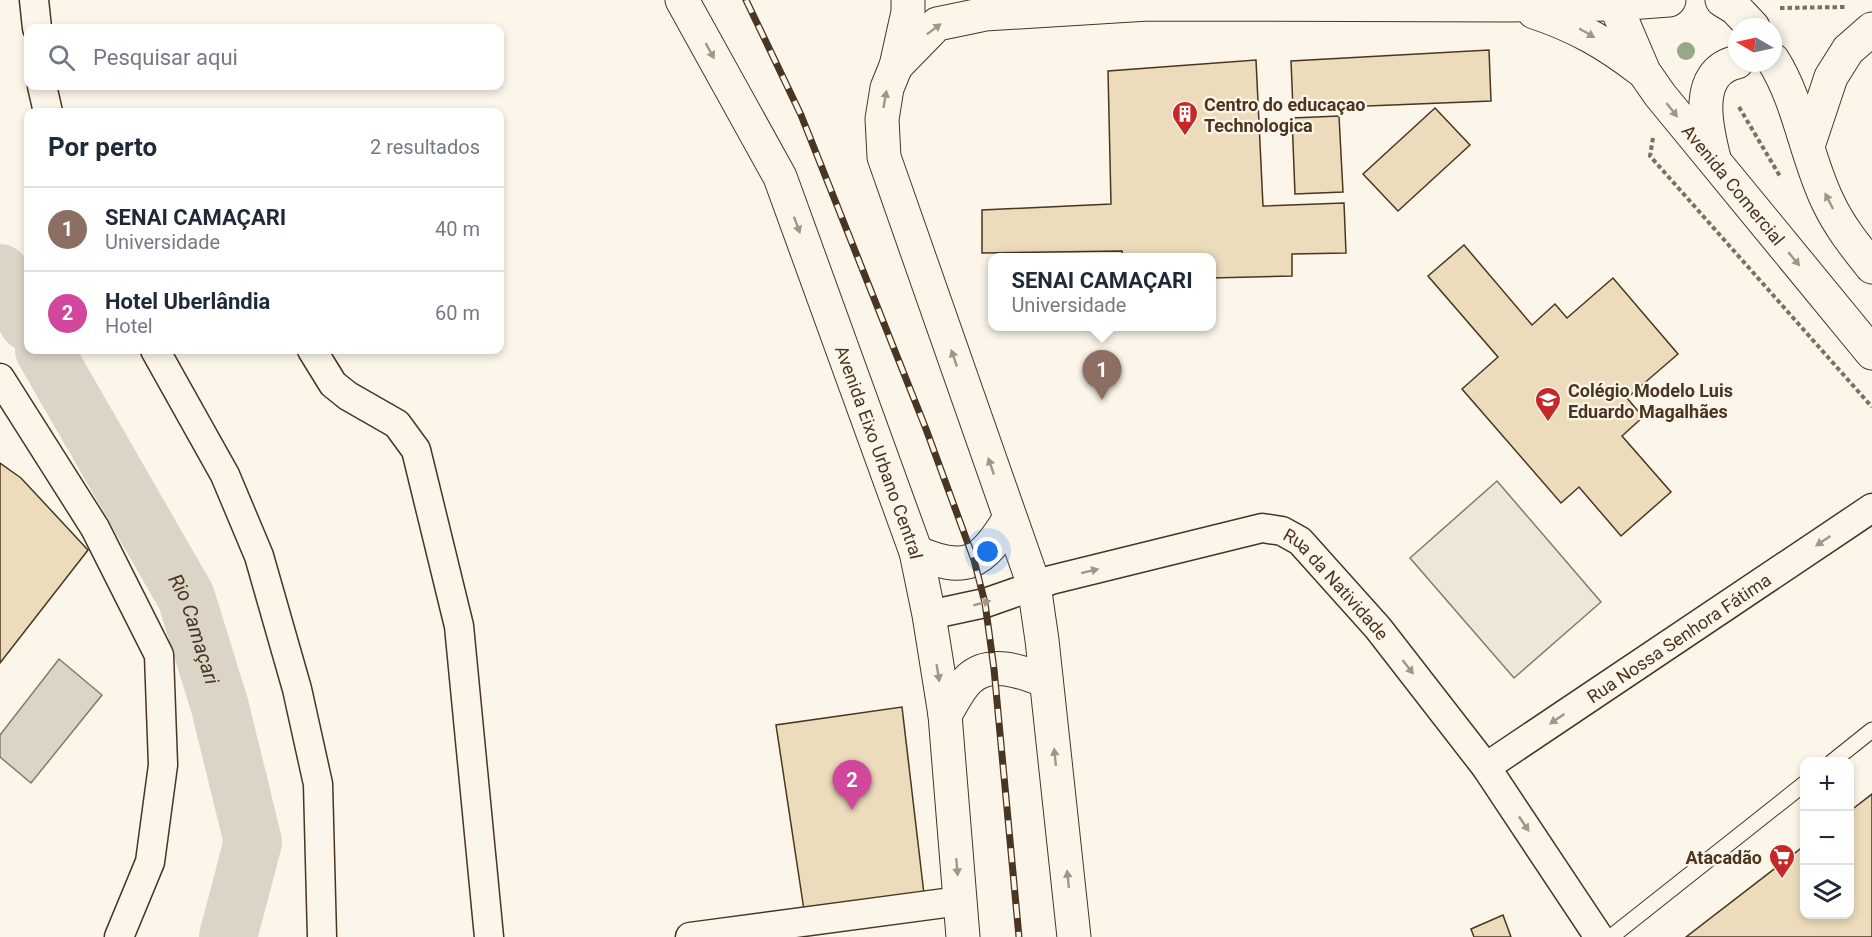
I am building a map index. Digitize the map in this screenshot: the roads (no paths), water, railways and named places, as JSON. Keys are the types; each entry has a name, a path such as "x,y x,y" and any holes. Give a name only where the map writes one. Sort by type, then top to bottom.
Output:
{"main road":[{"name":"Avenida Eixo Urbano Central","path":"682,0 780,177 916,552 929,615 945,716 963,937"},
{"path":"908,0 908,12 896,66 887,88 882,119 884,157 1034,585 1047,681 1074,937"},
{"path":"896,66 937,24 976,7 1138,4 1512,6 1615,4 1669,0"},
{"path":"1722,0 1735,8 1744,18"},
{"name":"Avenida Comercial","path":"1615,4 1644,72 1716,165 1872,353"},
{"path":"1512,6 1571,24 1611,47 1644,72"},
{"path":"1808,146 1831,77 1848,50 1872,29"},
{"path":"1716,165 1704,119 1707,93 1713,78 1724,65 1728,64"},
{"path":"1776,72 1808,146 1828,203 1851,241 1872,267"},
{"path":"916,552 940,562 974,560 992,548 1009,519"},
{"path":"945,716 968,679 981,671 994,669 1021,671 1047,681"}],"street":[{"path":"34,0 37,24"},
{"path":"43,90 47,108"},
{"path":"157,354 225,475 259,556 291,666 318,784 322,937"},
{"path":"314,354 333,384 348,396 397,424 416,450 459,626 489,937"},
{"path":"0,378 95,528 159,655 163,765 150,862 119,937"},
{"name":"Rua Nossa Senhora Fátima","path":"1486,767 1872,508"},
{"name":"Rua da Natividade","path":"929,615 985,603 1034,585 1262,528 1282,531 1300,541 1378,628 1486,767 1599,937"},
{"path":"690,937 960,901"}],"lane":[{"path":"1838,757 1872,730"},
{"path":"1611,937 1800,787"}],"waterway":[{"name":"Rio Camaçari","path":"0,273 24,315"},
{"name":"Rio Camaçari","path":"46,354 186,597 220,707 253,842 228,937"}],"railway":[{"path":"746,0 801,115 926,429 974,560 985,603 994,669 1019,937"}],"place":[{"name":"Centro do educaçao Technologica","path":"1185,137"},
{"name":"SENAI CAMAÇARI","path":"1102,400"},
{"name":"Colégio Modelo Luis Eduardo Magalhães","path":"1548,423"},
{"name":"Hotel Uberlândia","path":"852,810"},
{"name":"Atacadão","path":"1782,880"}]}
